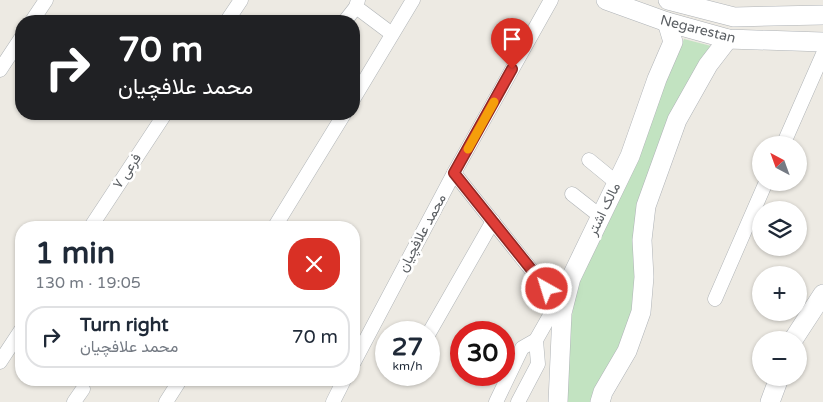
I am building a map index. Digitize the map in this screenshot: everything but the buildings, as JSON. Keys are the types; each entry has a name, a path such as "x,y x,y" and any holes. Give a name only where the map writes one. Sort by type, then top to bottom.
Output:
{"street":[{"path":"36,15 46,0"},
{"path":"231,15 241,0"},
{"path":"360,88 413,0"},
{"name":"محمد علافچیان","path":"360,351 454,173 551,0"},
{"name":"Negarestan","path":"606,0 667,22 728,40 823,42"},
{"name":"Negarestan","path":"668,0 702,4 734,16 823,15"},
{"path":"349,15 357,4 392,34"},
{"name":"مالک اشتر","path":"558,402 562,313 571,278 630,156 657,79 673,42 667,22"},
{"path":"600,402 603,392 627,352 641,312 644,277 642,240 646,206 677,120 708,65 728,40"},
{"path":"0,70 15,47"},
{"path":"787,136 823,54"},
{"name":"فرعی ۷","path":"95,221 161,120"},
{"path":"278,221 340,120"},
{"path":"589,160 617,183"},
{"path":"454,173 557,302"},
{"path":"715,298 762,191"},
{"path":"572,194 600,216"},
{"path":"436,321 492,221"},
{"path":"496,402 522,348 536,340 571,278"},
{"path":"800,331 823,294"},
{"path":"0,362 15,339"},
{"path":"518,402 538,364 536,340"},
{"path":"166,402 176,386"},
{"path":"333,402 341,386"},
{"path":"770,402 776,386"},
{"path":"74,402 83,389"}],"green space":[{"path":"684,39 715,47 661,143 637,205 634,240 638,288 634,315 595,402 566,402 568,388 567,349 577,282"}],"slow traffic":[{"path":"468,149 494,102"}],"route":[{"path":"512,69 454,173 547,289"}]}
